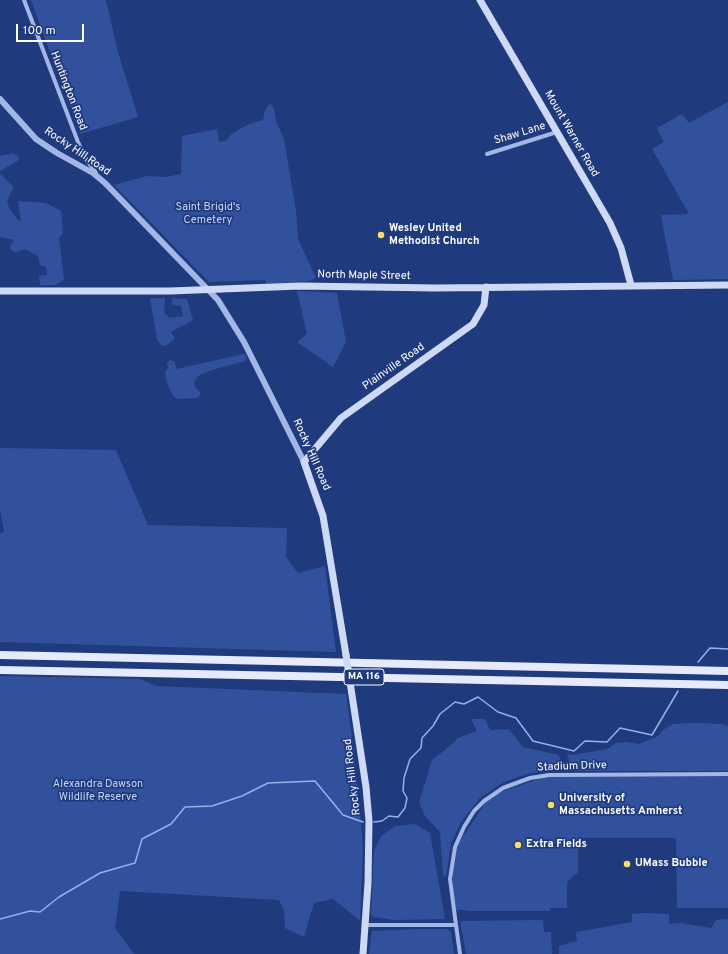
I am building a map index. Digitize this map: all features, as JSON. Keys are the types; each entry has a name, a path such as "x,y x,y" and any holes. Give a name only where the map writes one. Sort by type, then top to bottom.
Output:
{"main road":[{"name":"Mount Warner Road","path":"480,0 613,230 625,260 631,285"},
{"name":"North Maple Street","path":"0,291 209,290 300,286 486,287 728,285"},
{"name":"Plainville Road","path":"304,462 341,418 473,324 484,305 486,287"},
{"name":"Rocky Hill Road","path":"304,462 323,516 346,655 368,806 369,863 363,954"},
{"name":"MA 116","path":"0,655 728,672"},
{"name":"MA 116","path":"0,670 728,685"}],"street":[{"name":"Huntington Road","path":"24,0 81,149 89,164 105,183"},
{"name":"Rocky Hill Road","path":"0,99 36,139 57,153 93,173 105,183 209,290 226,310 244,342 304,462"},
{"name":"Shaw Lane","path":"487,154 557,132"},
{"name":"Stadium Drive","path":"460,954 450,879 454,847 474,811 487,798 502,788 530,778 549,775 728,774"},
{"path":"365,925 456,925"}],"green space":[{"path":"31,0 106,0 118,52 138,117 80,134"},
{"path":"728,102 728,279 673,280 661,215 689,214 652,149 664,142 657,128 682,114 689,123"},
{"name":"Saint Brigid's Cemetery","path":"269,104 272,105 274,109 276,121 284,139 296,211 298,239 316,278 309,281 266,284 265,280 209,282 114,185 147,176 165,177 181,174 182,136 217,129 219,142 225,141 233,133 249,124 263,120 265,110"},
{"path":"13,153 19,160 0,171 0,156"},
{"path":"0,174 14,187 7,200 9,208 17,219 21,221 18,201 46,203 61,211 63,233 59,238 64,280 55,285 40,285 39,276 47,275 46,267 40,265 38,256 25,249 16,252 11,250 10,246 14,240 0,237"},
{"path":"297,291 337,293 346,342 333,367 297,342 307,334"},
{"path":"150,298 165,298 164,312 169,318 183,316 181,306 172,305 172,298 187,299 193,320 171,332 175,339 165,346 161,345 157,339"},
{"path":"244,354 247,357 245,361 212,370 198,376 194,382 195,387 201,393 198,398 177,399 172,394 167,383 165,373 168,368 167,363 170,360 175,362 176,369"},
{"path":"0,448 116,450 148,525 287,528 286,557 298,573 325,566 336,652 0,642 0,533 4,532 0,509"},
{"name":"Alexandra Dawson Wildlife Reserve","path":"0,676 140,679 156,686 346,694 356,768 363,846 360,921 333,899 314,903 304,937 285,928 284,911 279,900 120,891 115,928 134,954 0,954"},
{"path":"471,719 485,719 490,730 509,729 523,747 559,755 562,767 566,770 570,764 567,754 573,755 607,749 616,743 626,742 639,744 658,736 663,730 673,724 722,724 728,726 728,771 545,770 527,774 504,782 480,798 461,822 451,844 446,877 443,874 440,832 425,816 419,802 432,760 458,738 477,731"},
{"name":"Extra Fields","path":"728,774 728,908 677,908 676,838 578,838 578,872 567,882 567,908 550,908 550,911 453,910 453,851 490,796 549,775"},
{"path":"415,824 430,833 445,919 395,920 373,917 371,914 374,850 381,836 395,826"},
{"path":"632,914 669,914 669,924 680,923 711,928 716,920 728,919 728,954 559,954 559,946 577,941 576,932 632,922"},
{"path":"543,920 544,932 551,932 552,954 466,954 460,921"},
{"path":"447,929 451,932 454,954 369,954 372,931"}],"waterway":[{"path":"698,662 710,648 728,649"},
{"path":"374,822 382,821 389,816 398,817 405,808 407,798 403,791 404,778 410,759 421,748 422,738 433,726 440,714 455,702 464,704 478,697 498,712 516,718 533,741 574,751 585,741 607,742 620,728 652,735 678,691"},
{"path":"0,919 30,911 40,912 59,897 100,873 135,863 142,839 171,824 185,807 212,806 242,796 268,783 315,781 343,815 363,822"}],"place":[{"name":"Wesley United Methodist Church","path":"381,235"},
{"name":"University of Massachusetts Amherst","path":"551,805"},
{"name":"Extra Fields","path":"518,845"},
{"name":"UMass Bubble","path":"627,864"}]}
